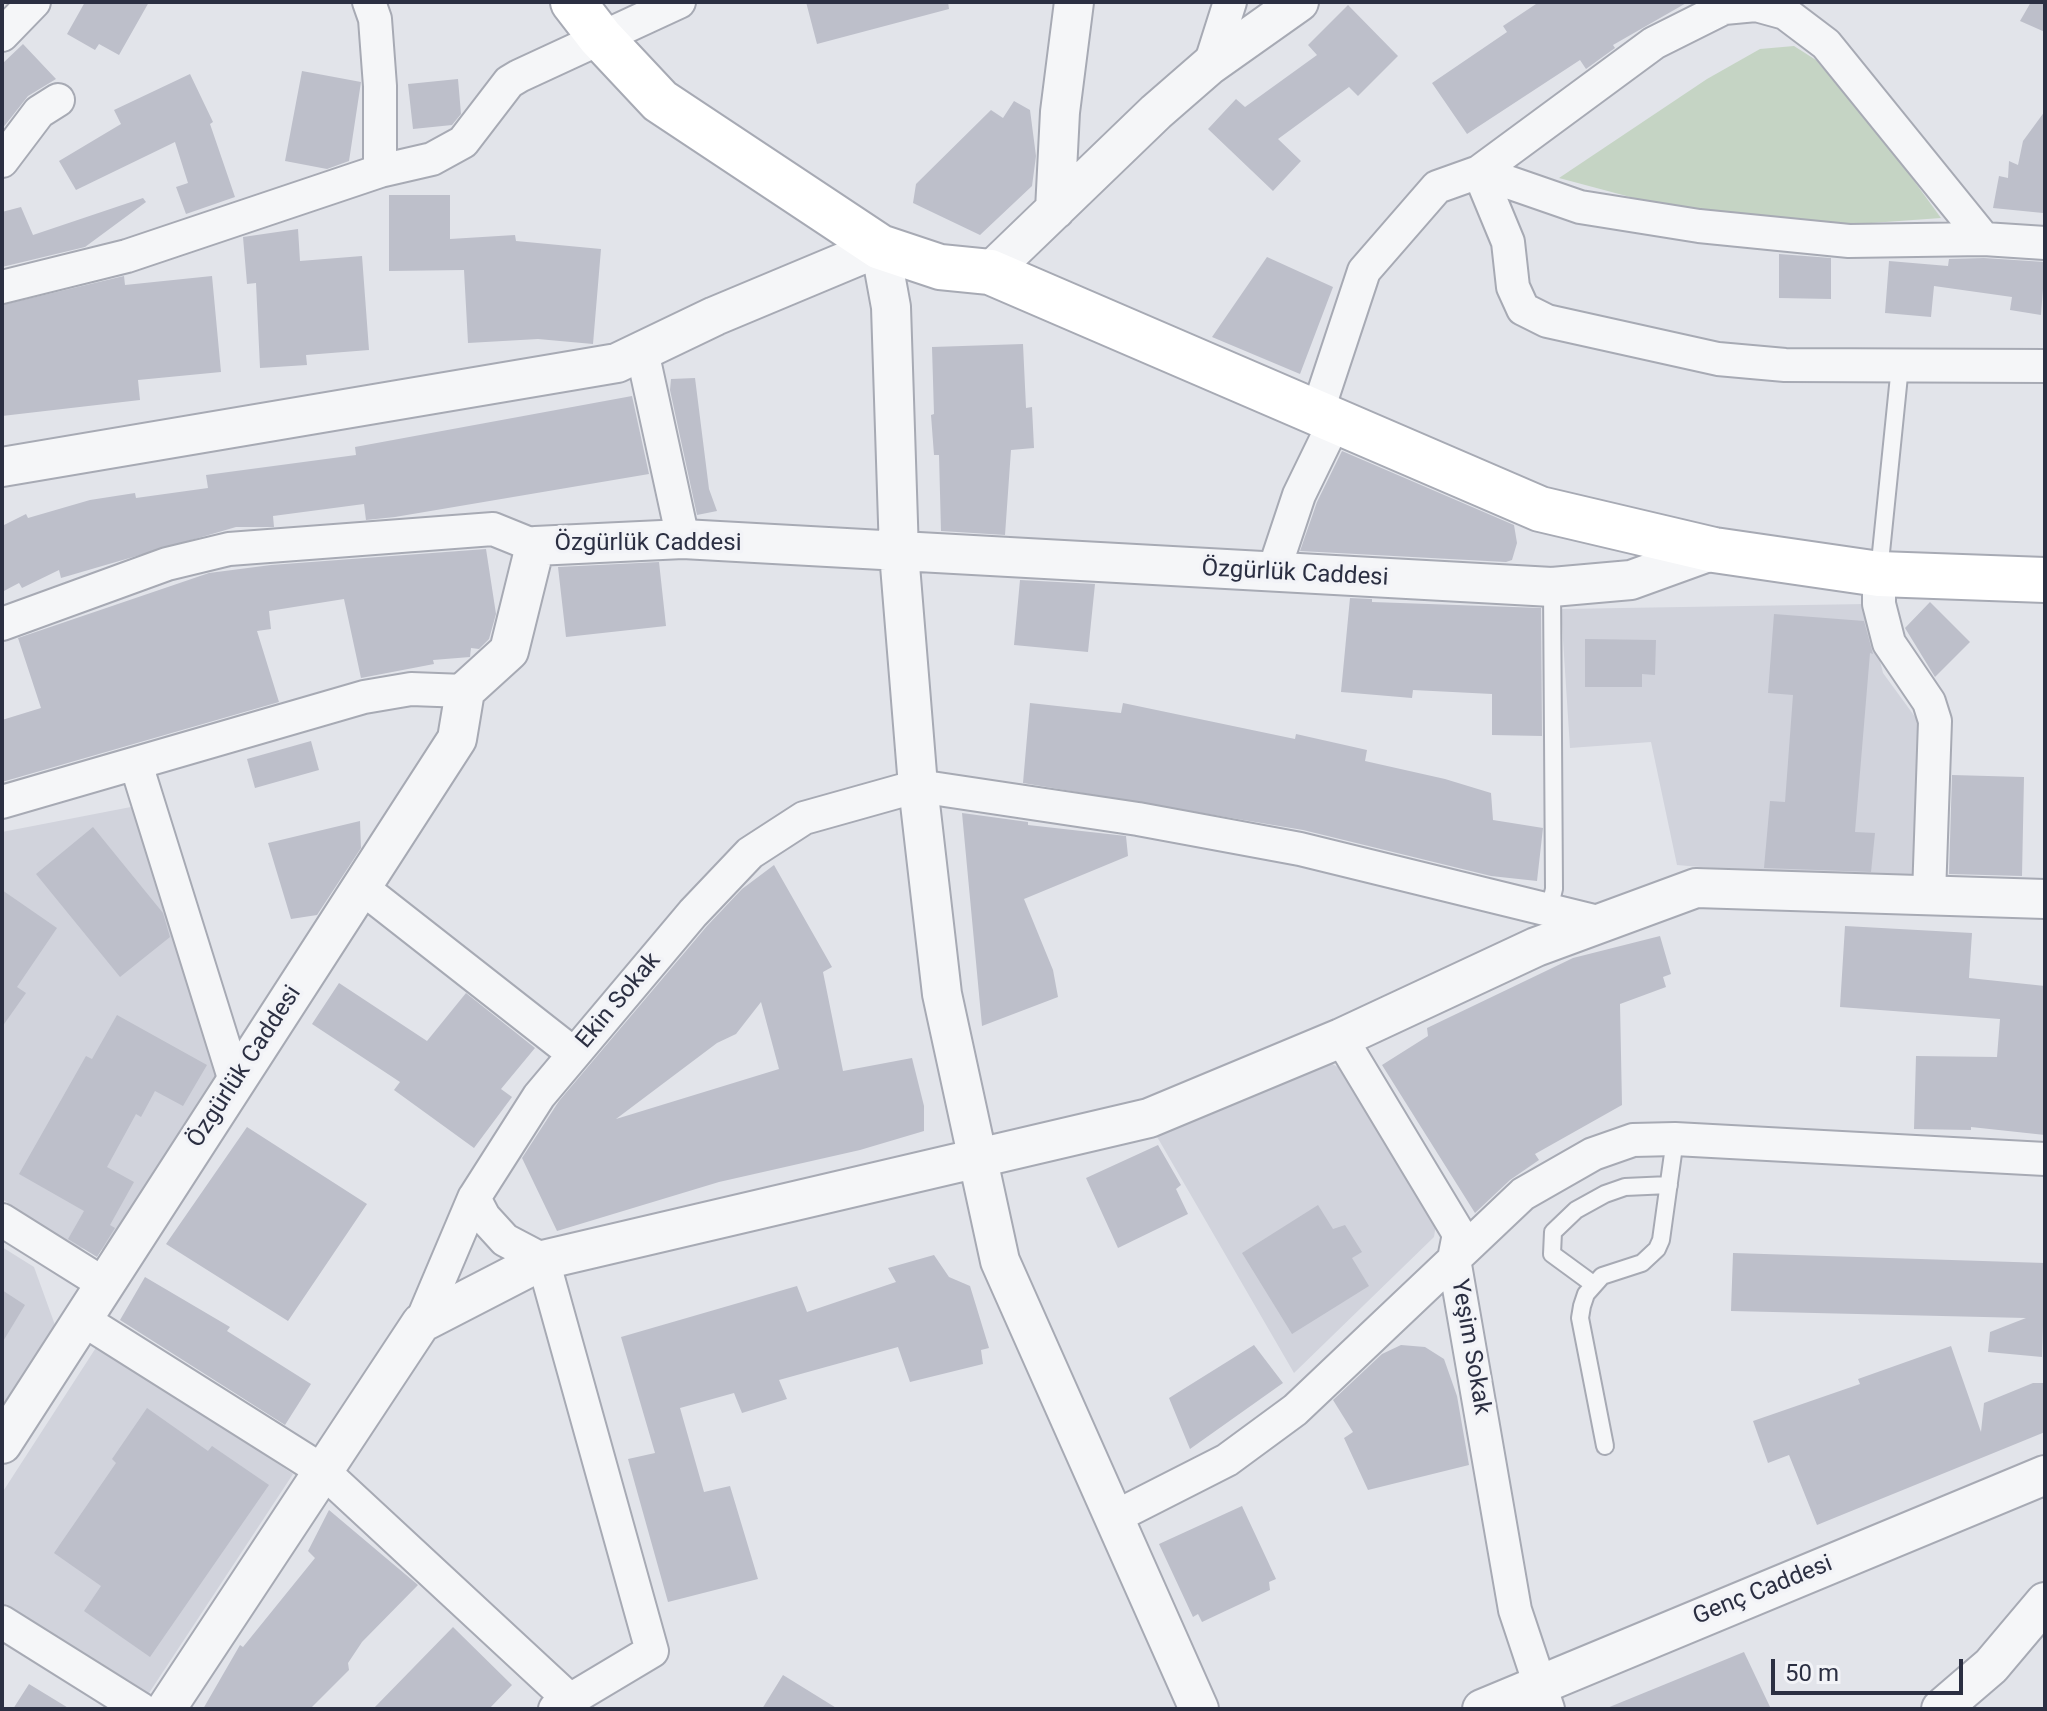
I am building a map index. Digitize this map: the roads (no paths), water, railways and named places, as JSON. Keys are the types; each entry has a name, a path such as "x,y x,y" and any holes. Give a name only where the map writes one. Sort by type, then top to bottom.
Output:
{"main road":[{"path":"573,2 600,37 660,101 880,247 940,267 990,272 1540,509 1714,550 1879,574 2045,580"}],"street":[{"path":"2,35 34,2"},
{"path":"369,2 375,19 380,86 380,171"},
{"path":"2,287 141,251 380,171 432,159 463,142 509,82 679,2"},
{"path":"1055,210 1060,112 1074,2"},
{"path":"1210,65 1230,2"},
{"path":"990,272 1210,65 1299,2"},
{"path":"1273,573 1326,417 1364,271 1437,187 1479,172 1654,43 1724,8 1769,4 1826,44 1984,239"},
{"path":"2,161 39,112 58,100"},
{"path":"1479,172 1580,207 1699,226 1849,241 1984,239 2045,243"},
{"path":"1479,172 1508,242 1513,287 1523,309 1547,321 1718,359 1785,365 2045,366"},
{"path":"2,467 617,363 880,247 891,307 899,553 918,786 942,994 1000,1261 1199,1709"},
{"path":"642,351 683,539"},
{"path":"2,624 167,564 229,549 493,529 535,546"},
{"name":"Özgürlük Caddesi","path":"2,1444 457,739 465,691 509,651 535,546 683,539 1552,587 1631,580 1714,550"},
{"path":"1879,574 1879,604 1889,643 1929,702 1935,721 1929,895"},
{"path":"2,802 364,697 411,689 465,691"},
{"path":"136,764 235,1081"},
{"path":"918,786 1138,819 1300,849 1602,923"},
{"name":"Ekin Sokak","path":"421,1323 474,1198 539,1096 693,913 750,853 804,818 918,786"},
{"path":"361,887 574,1054"},
{"path":"166,1709 421,1323 543,1260 1149,1118 1341,1038 1536,947 1696,888 2045,899"},
{"name":"Yeşim Sokak","path":"1341,1038 1459,1234 1454,1259 1515,1610 1543,1696"},
{"path":"1113,1518 1227,1460 1295,1410 1371,1342 1523,1194 1593,1154 1633,1140 1675,1139 2045,1159"},
{"path":"82,1319 323,1471 562,1704 652,1651 543,1260 505,1240 484,1217 474,1198"},
{"path":"2,1220 104,1284"},
{"name":"Genç Caddesi","path":"1482,1709 1543,1696 2045,1475"},
{"path":"1941,1709 1991,1666 2045,1602"},
{"path":"2,1622 141,1709"}],"lane":[{"path":"1879,574 1900,366"},
{"path":"1549,910 1554,889 1552,587"},
{"path":"1605,1446 1580,1318 1586,1294 1593,1284 1613,1270 1642,1263 1657,1249 1661,1240 1675,1139"},
{"path":"1593,1284 1552,1254 1553,1232 1576,1210 1605,1194 1625,1187 1669,1185"}]}
